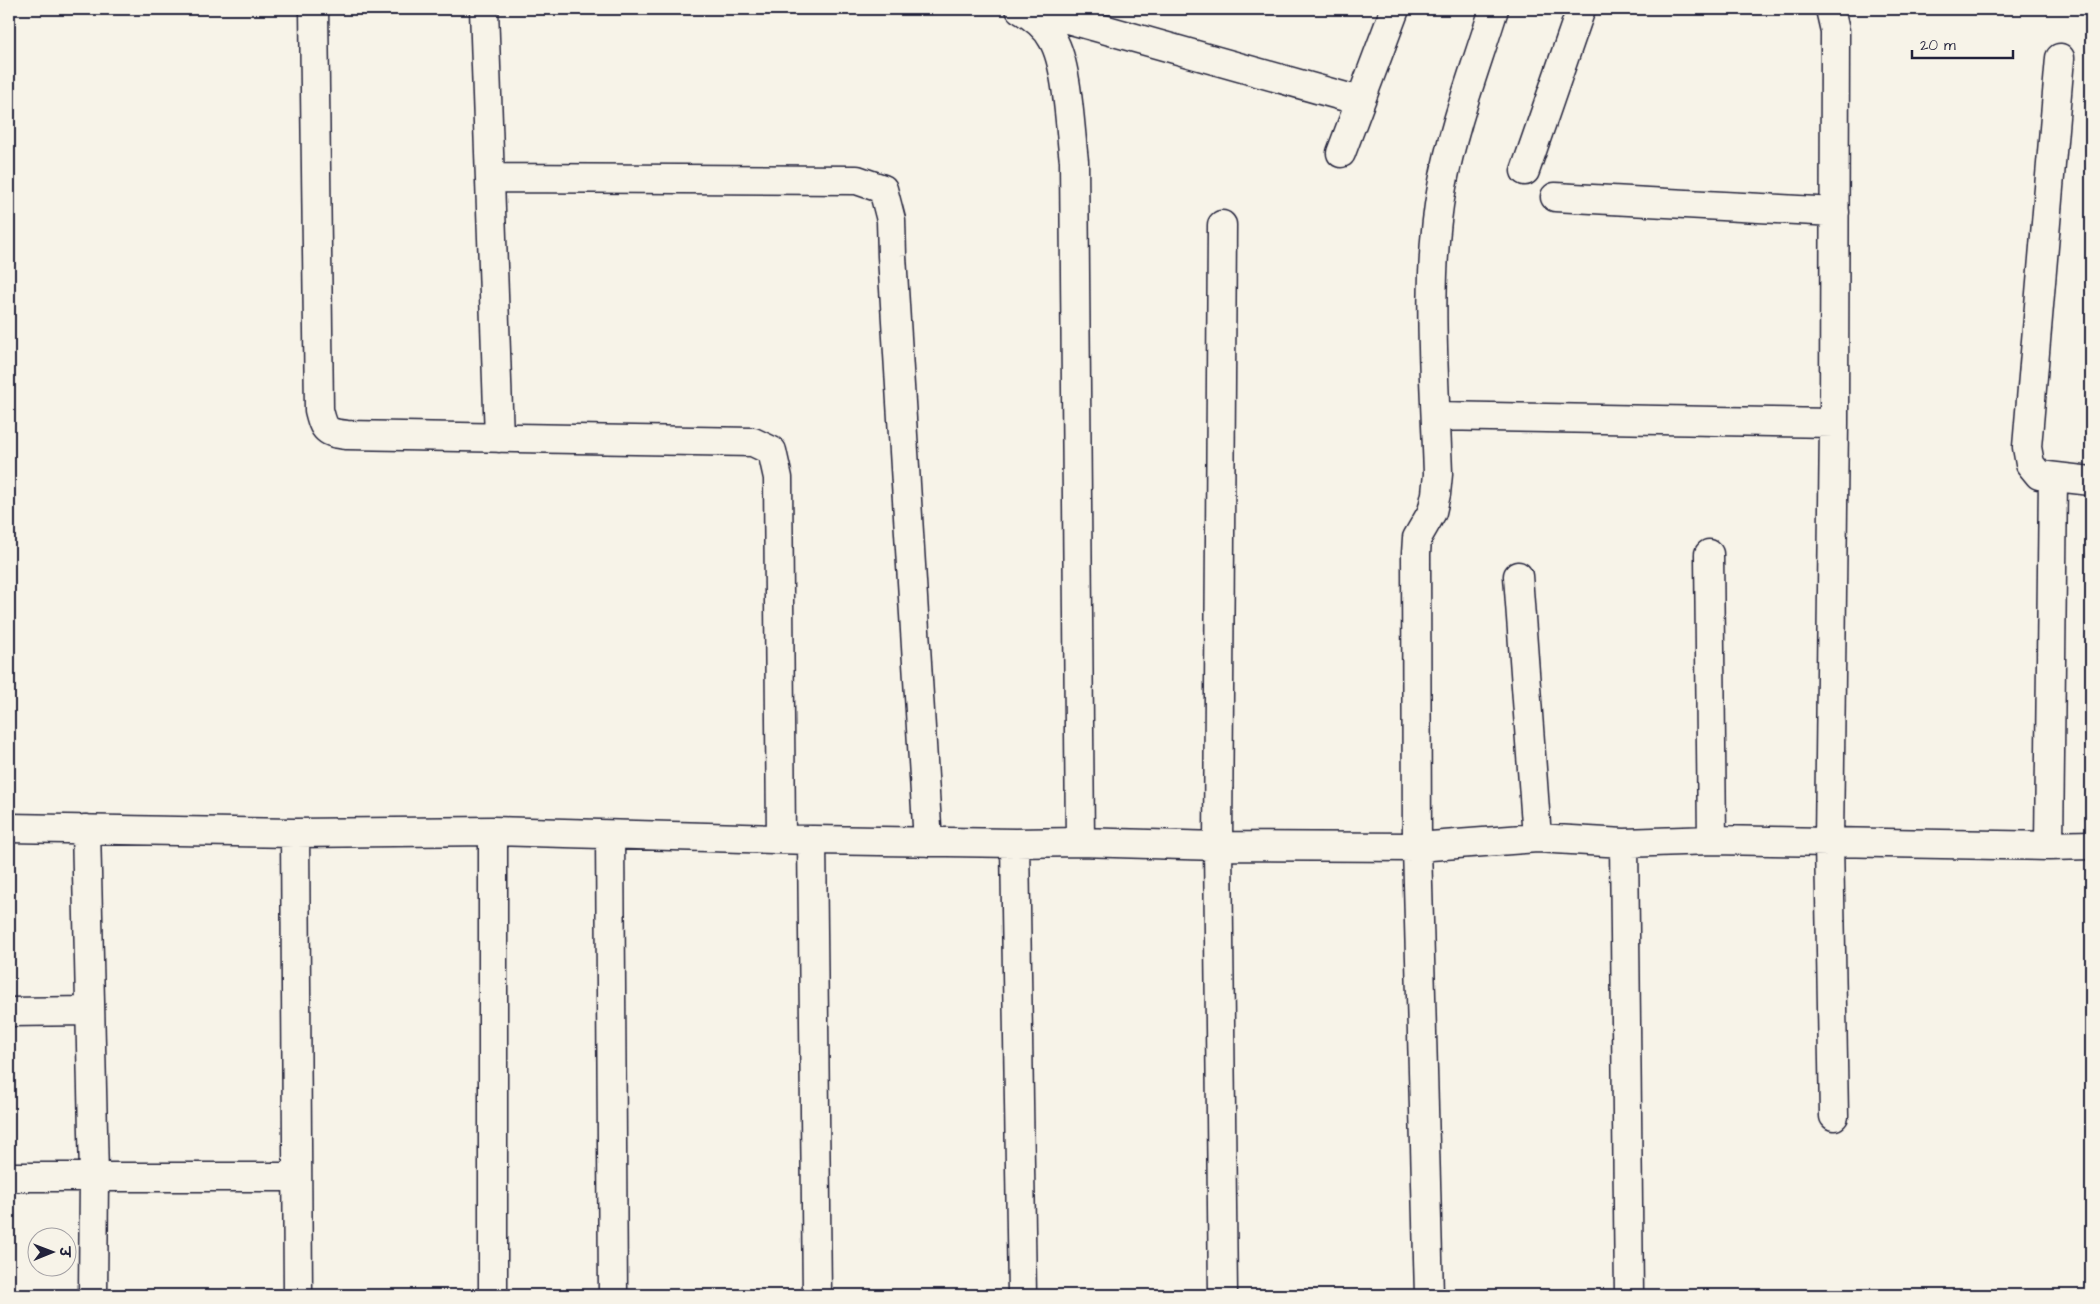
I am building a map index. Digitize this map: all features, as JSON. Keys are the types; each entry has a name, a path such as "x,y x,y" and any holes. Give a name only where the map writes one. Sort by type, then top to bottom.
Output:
{"street":[{"path":"314,9 319,410 323,426 332,434 346,435 753,442 772,451 778,478 781,839"},
{"path":"484,9 499,438"},
{"path":"1020,9 1038,20 1054,40 1063,70 1074,161 1080,842"},
{"path":"1032,9 1360,101"},
{"path":"1341,153 1395,9"},
{"path":"1430,1295 1417,847 1416,554 1417,538 1432,512 1436,494 1433,282 1442,187 1454,135 1494,9"},
{"path":"1525,171 1581,9"},
{"path":"1830,9 1835,31 1834,423 1829,842 1834,1116"},
{"path":"2060,58 2027,447 2030,464 2039,475 2091,481"},
{"path":"490,178 856,180 883,189 891,220 928,842"},
{"path":"1555,197 1835,212"},
{"path":"1222,225 1218,846 1223,1295"},
{"path":"1436,416 1834,423"},
{"path":"2049,846 2053,477"},
{"path":"1709,554 1712,840"},
{"path":"1518,576 1537,838"},
{"path":"9,828 295,833 493,831 812,840 1080,842 1218,846 1417,847 1537,838 1624,843 1712,840 2049,846 2091,845"},
{"path":"86,829 94,1176 93,1295"},
{"path":"493,831 493,1295"},
{"path":"295,833 298,1295"},
{"path":"610,835 612,1295"},
{"path":"812,840 817,1295"},
{"path":"1015,843 1022,1295"},
{"path":"1624,843 1629,1295"},
{"path":"9,1012 90,1011"},
{"path":"9,1177 296,1177"}]}
